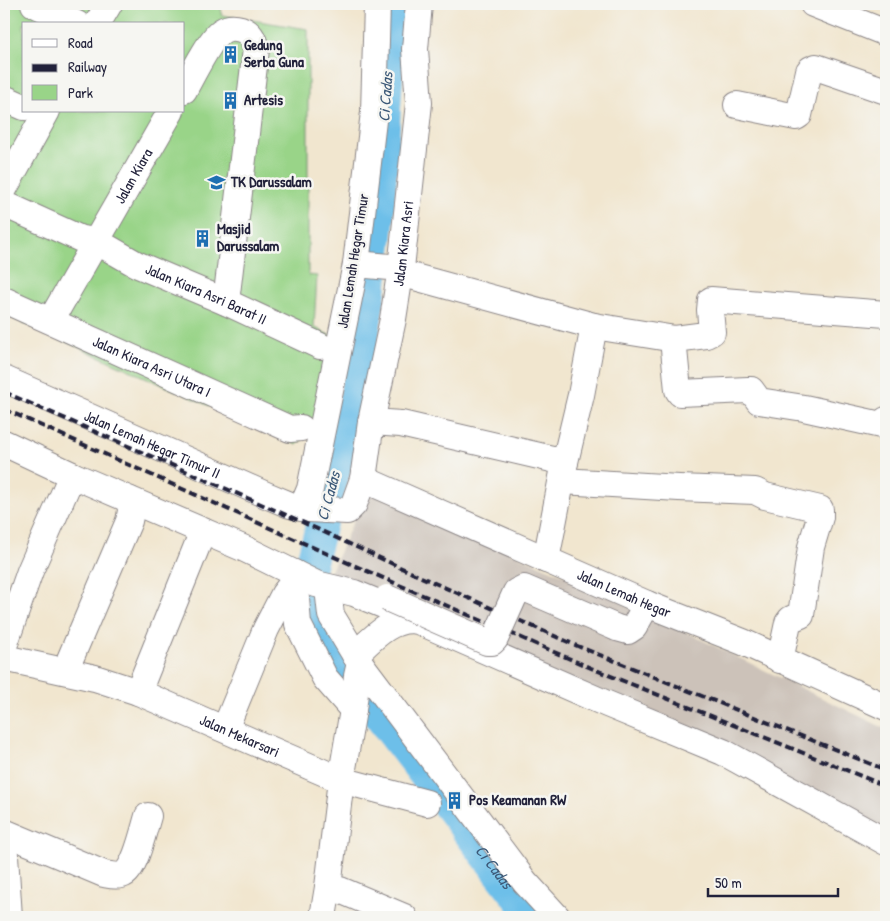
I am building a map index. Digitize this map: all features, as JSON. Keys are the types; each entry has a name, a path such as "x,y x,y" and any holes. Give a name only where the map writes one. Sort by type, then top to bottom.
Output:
{"street":[{"path":"34,4 73,22"},
{"path":"98,22 109,4"},
{"name":"Jalan Lemah Hegar Timur","path":"305,509 358,264 374,112 377,4"},
{"name":"Jalan Kiara Asri","path":"340,512 347,511 354,504 363,479 371,422 393,319 397,269 419,103 415,50 419,4"},
{"path":"813,4 886,33"},
{"path":"185,88 216,35 230,28 245,31 251,35 256,49 226,302"},
{"path":"737,105 796,117 799,115 811,68 816,67 886,91"},
{"path":"4,98 22,105"},
{"path":"4,189 37,112"},
{"name":"Jalan Kiara","path":"51,320 170,112"},
{"name":"Jalan Kiara Asri Barat II","path":"4,204 81,239 96,241 136,264 226,302 320,346"},
{"path":"358,264 397,269 594,326 674,339 706,336 712,332 711,300 886,314"},
{"name":"Jalan Kiara Asri Utara I","path":"4,300 290,430 301,428"},
{"path":"546,560 563,472 582,395 594,326"},
{"path":"674,339 678,390 680,392 751,390 759,401 811,410 882,426 886,420"},
{"name":"Jalan Lemah Hegar Timur II","path":"4,379 290,505 305,509 340,512"},
{"path":"371,422 401,424 563,472 679,488 755,491 765,496 820,509 801,615 791,618 788,623 780,660"},
{"path":"4,444 203,532 245,548 306,580 354,593 405,614 408,619"},
{"path":"4,646 30,570 72,475"},
{"name":"Jalan Lemah Hegar","path":"363,479 647,604 743,642 886,707"},
{"path":"65,671 129,520 131,511 130,500"},
{"path":"138,692 203,532"},
{"path":"306,580 331,615 357,665 526,882 557,917"},
{"path":"306,580 298,624 325,678 354,707"},
{"path":"225,729 266,629 284,594 306,580"},
{"path":"354,593 360,587 487,642 492,642 495,639 516,592 524,588 628,631 634,627 647,604"},
{"path":"323,917 341,780 354,707 357,665 378,632 408,619 418,621 607,704 723,752 886,842"},
{"name":"Jalan Mekarsari","path":"4,658 95,678 138,692 341,780 427,804"},
{"path":"4,832 104,874 121,875 126,874 133,862 148,816"},
{"path":"4,853 9,917"},
{"path":"328,887 340,890 404,917"}],"shaded area":[{"path":"367,491 605,593 886,729 886,839 327,580"}],"green space":[{"path":"4,4 222,4 221,15 308,29 308,275 317,276 314,327 333,337 315,425 297,445 4,314"}],"waterway":[{"name":"Ci Cadas","path":"392,4 378,230 355,395 304,590 335,659 533,917"}],"railway":[{"path":"4,392 300,521 575,645 886,770"},
{"path":"4,409 330,555 591,668 886,786"}],"place":[{"name":"Gedung Serba Guna","path":"230,54"},
{"name":"Artesis","path":"230,100"},
{"name":"TK Darussalam","path":"217,182"},
{"name":"Masjid Darussalam","path":"203,238"},
{"name":"Pos Keamanan RW","path":"455,800"}]}
